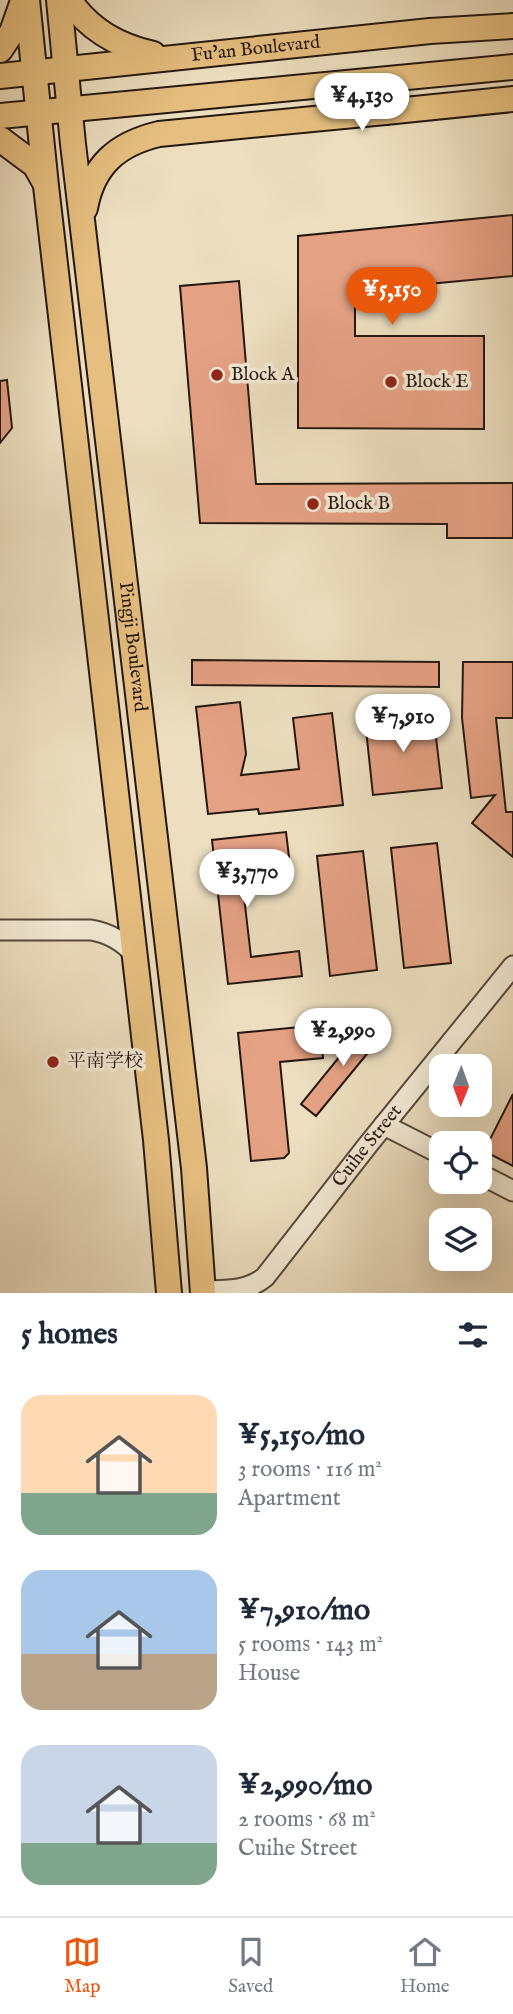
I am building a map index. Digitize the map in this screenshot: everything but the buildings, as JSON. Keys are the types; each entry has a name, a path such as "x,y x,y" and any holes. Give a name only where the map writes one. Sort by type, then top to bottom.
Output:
{"main road":[{"path":"0,50 18,19 25,0"},
{"name":"Pingji Boulevard","path":"25,0 156,1140 168,1289"},
{"name":"Pingji Boulevard","path":"59,0 83,230 194,1168 203,1292"},
{"path":"69,0 87,22 118,44 155,55 175,57"},
{"name":"Fu'an Boulevard","path":"0,75 430,31 513,26"},
{"path":"0,116 513,67"},
{"path":"212,95 385,111"},
{"path":"83,230 87,195 94,178 114,154 137,139 159,134 513,99"},
{"path":"0,139 35,165 46,186"},
{"path":"164,1239 200,1236"}],"street":[{"path":"91,930 119,916 128,900"},
{"path":"0,930 91,930 122,943 135,955"},
{"name":"Cuihe Street","path":"203,1292 257,1289 384,1125 513,966"},
{"path":"384,1125 429,1148"},
{"path":"492,1180 513,1191"}],"place":[{"name":"Block A","path":"217,375"},
{"name":"Block E","path":"391,382"},
{"name":"Block B","path":"313,504"},
{"name":"平南学校","path":"53,1062"}]}
